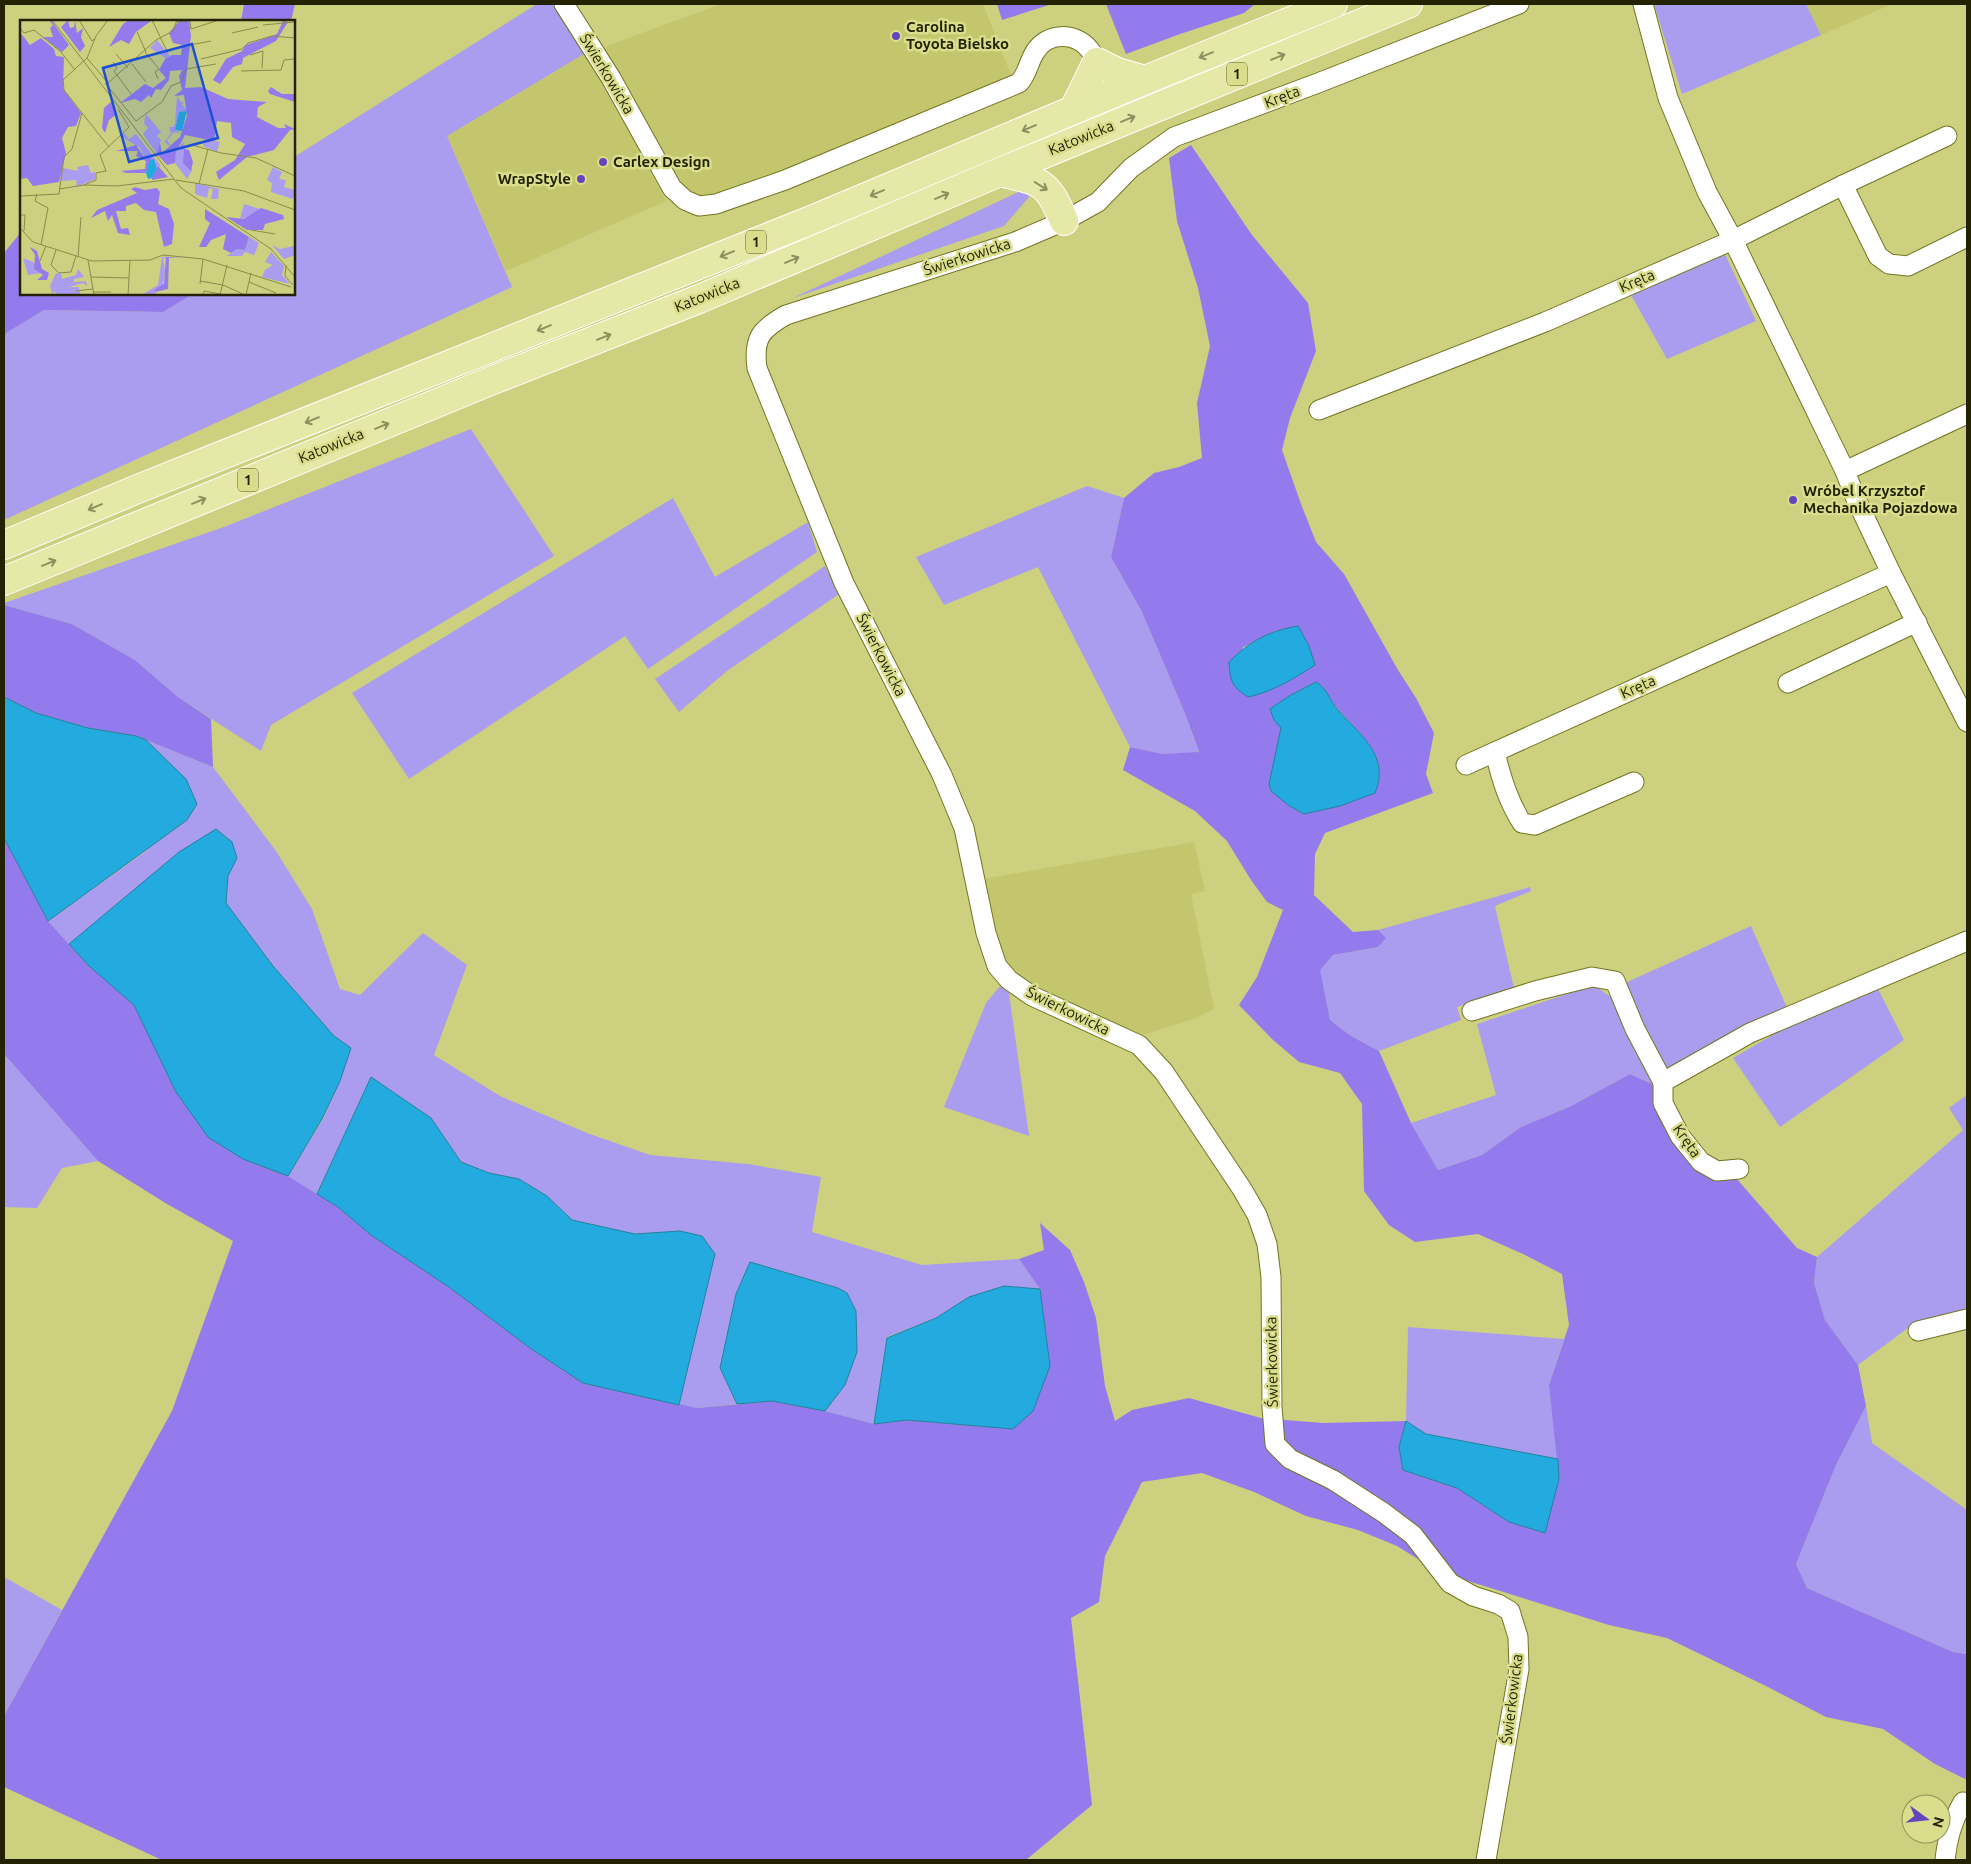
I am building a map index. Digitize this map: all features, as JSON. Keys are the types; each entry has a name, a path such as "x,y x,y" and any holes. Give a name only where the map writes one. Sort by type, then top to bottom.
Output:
{"main road":[{"name":"Katowicka","path":"4,545 140,488 809,221 1074,109 1333,4"},
{"name":"Katowicka","path":"4,581 493,380 699,299 1000,172 1408,4"},
{"path":"1074,109 1097,62 1117,72 1145,80"},
{"path":"1000,172 1044,186 1054,197 1064,221"}],"street":[{"name":"Świerkowicka","path":"564,4 611,78 672,188 685,200 699,206 716,204 785,180 1019,83 1026,74 1035,50 1046,41 1057,36 1069,36 1080,41 1089,49 1097,62"},
{"name":"Kręta","path":"1064,221 1098,202 1131,168 1174,137 1519,4"},
{"path":"1643,4 1668,98 1707,192 1733,240 1845,471 1891,573 1967,722"},
{"name":"Kręta","path":"1319,410 1545,322 1733,240 1947,136"},
{"path":"1843,185 1878,256 1889,264 1908,266 1967,237"},
{"name":"Świerkowicka","path":"1064,221 1015,242 786,315 773,322 760,334 755,351 757,368 841,575 942,774 964,828 986,933 997,966 1009,980 1032,996 1139,1045 1164,1072 1257,1215 1267,1244 1271,1277 1272,1406 1275,1444 1290,1459 1333,1480 1414,1535 1450,1583 1474,1596 1498,1604 1510,1611 1518,1637 1519,1669 1486,1860"},
{"path":"1845,471 1967,414"},
{"name":"Kręta","path":"1466,765 1891,573"},
{"path":"1788,683 1917,622"},
{"path":"1495,752 1502,780 1512,807 1522,824 1536,825 1634,782"},
{"path":"1663,1082 1750,1033 1967,940"},
{"name":"Kręta","path":"1472,1011 1592,977 1615,981 1635,1029 1663,1082 1663,1103 1680,1136 1701,1162 1716,1171 1739,1169"},
{"path":"1918,1331 1967,1320"},
{"path":"1945,1860 1947,1842 1954,1817 1963,1802"}],"shaded area":[{"path":"244,4 295,4 291,20 241,20"},
{"path":"537,4 553,4 587,52 447,136 512,287 4,520 4,340 6,333 44,310 163,312 191,295 295,295 295,156"},
{"path":"721,4 983,4 1011,75 904,124 711,197 700,196 690,190 680,180 604,47"},
{"path":"997,4 1052,4 1002,20"},
{"path":"1106,4 1255,4 1244,13 1126,54"},
{"path":"1654,4 1806,4 1821,35 1682,94"},
{"path":"1806,4 1892,4 1821,35"},
{"path":"587,52 666,201 506,271 447,136"},
{"path":"1191,145 1252,235 1308,303 1316,351 1290,418 1282,450 1316,542 1344,574 1398,670 1416,698 1434,733 1426,774 1433,793 1325,833 1315,854 1314,895 1353,932 1378,930 1386,938 1378,947 1333,955 1320,970 1330,1020 1351,1036 1379,1051 1411,1123 1438,1170 1482,1155 1521,1127 1571,1106 1630,1074 1652,1084 1666,1124 1689,1158 1723,1163 1797,1248 1817,1257 1814,1283 1825,1320 1858,1365 1866,1406 1836,1465 1796,1564 1807,1588 1953,1652 1967,1654 1967,1780 1935,1764 1883,1729 1826,1717 1667,1638 1609,1625 1439,1572 1397,1546 1358,1530 1306,1516 1254,1492 1202,1473 1142,1482 1105,1556 1099,1602 1071,1618 1092,1805 1026,1860 162,1860 4,1787 4,1716 172,1411 233,1241 167,1204 98,1161 4,1054 4,838 48,921 88,965 135,1005 176,1092 243,1159 288,1176 338,1207 371,1235 449,1287 530,1348 583,1383 697,1408 772,1401 825,1411 874,1424 907,1420 987,1427 1050,1366 1040,1289 1019,1259 1044,1250 1040,1223 1070,1250 1084,1282 1096,1318 1105,1386 1115,1421 1132,1410 1189,1398 1261,1418 1323,1423 1406,1421 1399,1447 1403,1470 1457,1488 1509,1522 1559,1479 1549,1385 1569,1325 1562,1274 1478,1234 1415,1242 1389,1225 1364,1191 1362,1104 1340,1073 1299,1062 1272,1039 1239,1005 1257,977 1283,910 1267,902 1227,841 1195,811 1123,770 1130,747 1163,754 1199,752 1186,716 1142,612 1111,557 1124,498 1154,473 1179,467 1202,458 1197,403 1210,346 1198,288 1177,221 1169,158","holes":["1278,630 1297,676 1280,684 1242,648","1316,682 1370,746 1379,767 1379,779 1375,792 1304,814 1288,805 1270,784 1281,728 1271,709 1289,696"]},
{"path":"1025,189 1029,197 1004,226 793,298"},
{"path":"20,233 20,295 191,295 163,312 44,310 6,333 4,340 4,253"},
{"path":"1725,254 1756,321 1667,359 1631,295"},
{"path":"471,429 554,556 271,725 261,751 178,697 135,660 72,624 4,605 4,603 224,527"},
{"path":"1087,486 1124,498 1111,557 1142,612 1186,716 1199,753 1163,754 1130,747 1038,567 944,605 916,557"},
{"path":"673,498 715,577 808,522 817,552 648,669 625,636 409,779 352,693"},
{"path":"825,566 839,594 727,671 679,712 655,679"},
{"path":"4,605 72,624 135,660 178,697 211,719 213,767 136,736 88,728 36,713 4,697"},
{"path":"146,740 213,767 276,851 312,909 340,989 360,995 423,933 467,965 434,1055 500,1096 587,1133 650,1155 748,1164 821,1177 812,1232 922,1265 1019,1259 1040,1289 1004,1286 970,1297 936,1318 887,1337 874,1424 825,1411 845,1385 847,1293 838,1288 750,1262 720,1368 737,1404 697,1408 679,1405 714,1254 680,1231 635,1234 572,1220 547,1196 519,1179 489,1173 461,1162 431,1118 371,1077 317,1194 288,1176 323,1119 340,1081 351,1048 334,1036 273,966 226,903 228,876 237,858 179,852 69,944 48,921 146,851 186,779"},
{"path":"1194,842 1205,891 1191,894 1214,1009 1196,1018 1140,1036 1035,990 1006,973 984,879"},
{"path":"1530,887 1531,891 1495,906 1514,988 1457,1007 1461,1020 1379,1051 1351,1036 1330,1020 1319,970 1333,955 1378,947 1385,938 1378,930"},
{"path":"1751,926 1788,1010 1666,1072 1625,983"},
{"path":"1594,985 1612,998 1652,1084 1630,1074 1571,1106 1521,1127 1482,1155 1438,1170 1411,1123 1496,1095 1477,1024"},
{"path":"1000,986 1009,993 1029,1136 944,1107 986,1003"},
{"path":"1878,989 1904,1040 1780,1127 1733,1058 1790,1025"},
{"path":"4,1054 98,1161 62,1168 37,1208 4,1207"},
{"path":"1967,1095 1967,1313 1912,1325 1858,1365 1825,1320 1814,1283 1817,1257 1963,1130 1949,1108"},
{"path":"1408,1327 1564,1339 1549,1385 1558,1459 1426,1434 1406,1421"},
{"path":"1866,1406 1872,1443 1967,1510 1967,1654 1953,1652 1807,1588 1796,1564 1836,1465"},
{"path":"4,1577 62,1610 4,1716"}],"water":[{"path":"1298,626 1309,646 1315,665 1283,684 1257,695 1248,697 1238,690 1231,679 1229,662 1260,638"},
{"path":"1316,682 1326,691 1338,710 1370,747 1376,757 1379,768 1379,780 1375,793 1340,806 1304,814 1288,805 1271,791 1269,784 1281,728 1274,720 1270,709 1289,696"},
{"path":"4,697 36,713 88,728 136,736 146,740 186,779 197,804 187,820 48,921 4,838"},
{"path":"216,829 232,842 237,858 228,876 226,903 273,966 334,1036 351,1048 340,1081 322,1119 288,1176 243,1159 208,1137 176,1092 134,1005 88,965 69,944 179,852"},
{"path":"371,1077 431,1118 461,1162 489,1173 519,1179 547,1196 572,1220 635,1234 680,1231 702,1236 715,1254 679,1405 583,1383 530,1348 449,1287 371,1235 338,1207 317,1194"},
{"path":"750,1262 838,1288 847,1293 856,1311 857,1352 845,1385 825,1411 772,1401 737,1404 720,1368 736,1294"},
{"path":"1004,1286 1040,1289 1050,1366 1033,1411 1013,1429 907,1420 874,1424 887,1338 936,1318 969,1297"},
{"path":"1406,1421 1426,1434 1558,1459 1559,1479 1545,1533 1509,1522 1457,1488 1403,1470 1399,1447"}],"place":[{"name":"Carolina Toyota Bielsko","path":"896,36"},
{"name":"Carlex Design","path":"603,162"},
{"name":"WrapStyle","path":"581,179"},
{"name":"Wróbel Krzysztof Mechanika Pojazdowa","path":"1793,500"}]}
